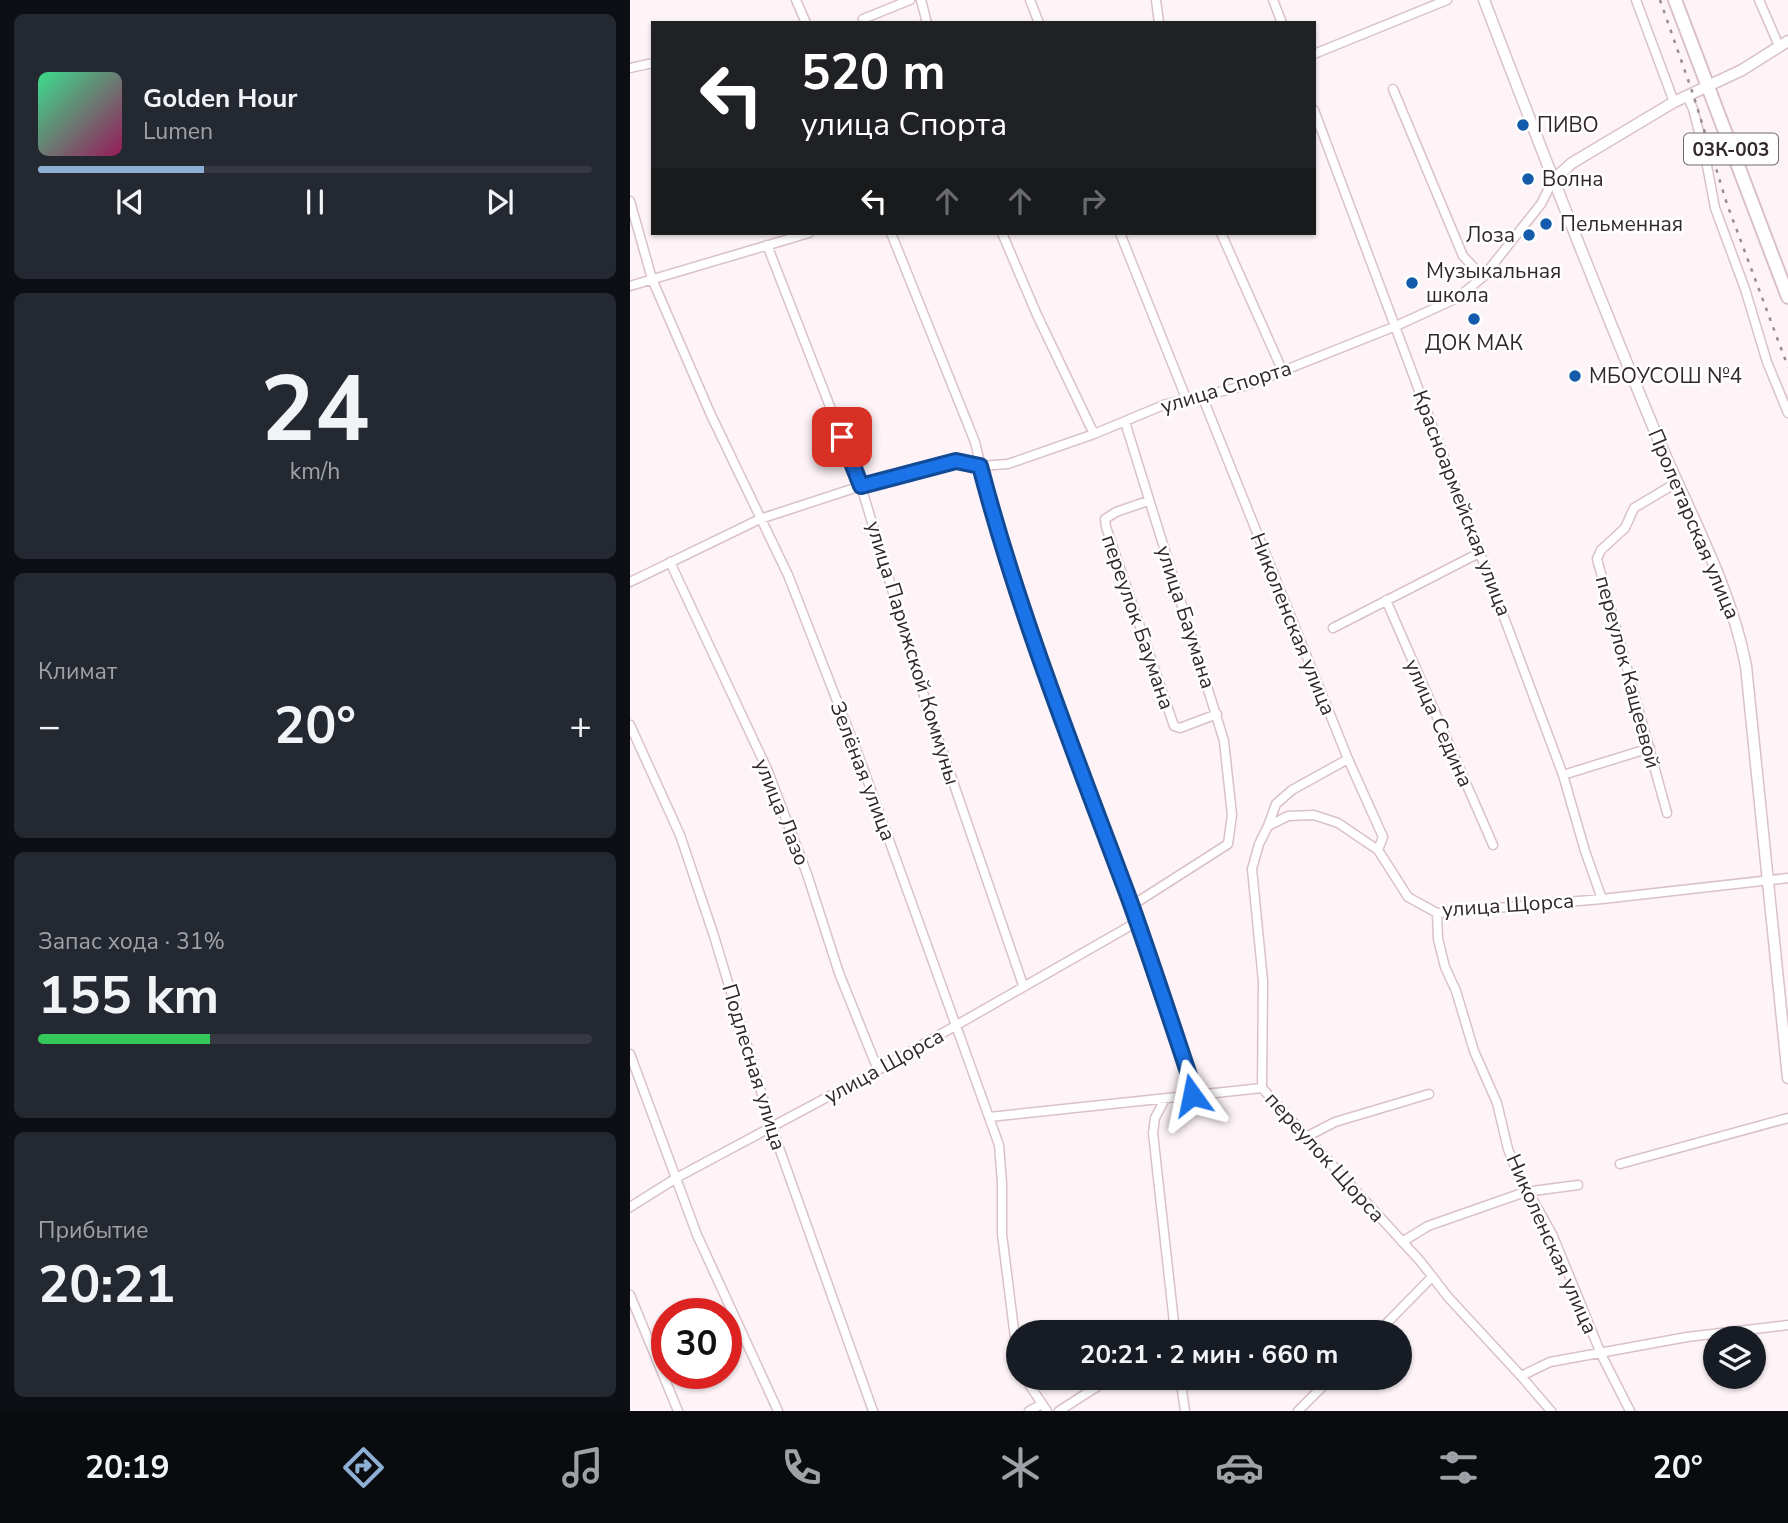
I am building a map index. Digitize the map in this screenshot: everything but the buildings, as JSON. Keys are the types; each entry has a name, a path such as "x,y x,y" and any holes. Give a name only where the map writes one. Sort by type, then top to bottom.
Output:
{"main road":[{"name":"03К-003","path":"1675,0 1788,298"}],"street":[{"path":"796,0 805,21"},
{"path":"863,19 909,0"},
{"path":"921,0 926,21"},
{"path":"1030,0 1038,21"},
{"path":"1156,0 1159,21"},
{"path":"1273,0 1281,21"},
{"path":"1316,53 1447,0"},
{"name":"Пролетарская улица","path":"1484,0 1553,180 1740,633 1746,666 1788,1078"},
{"path":"1636,0 1674,102"},
{"path":"1759,0 1784,44"},
{"name":"улица Спорта","path":"630,582 760,519 861,486 956,461 980,466 1008,464 1094,434 1166,404 1245,386 1283,372 1457,298 1483,277 1541,204 1553,180 1572,163 1674,102 1708,87 1784,44"},
{"path":"630,68 651,63"},
{"path":"1393,89 1463,256 1483,277"},
{"path":"1687,96 1706,155 1715,208 1745,289 1767,362 1788,413"},
{"name":"Красноармейская улица","path":"1316,115 1563,775 1602,899"},
{"name":"Зелёная улица","path":"630,201 652,279 788,575 862,765 999,1145 1002,1234 1013,1320"},
{"path":"630,286 802,235"},
{"path":"892,235 975,442 1013,578 1061,720 1137,922 1189,1075 1192,1095"},
{"path":"1003,235 1037,315 1094,434"},
{"path":"1121,235 1186,398"},
{"path":"1222,235 1283,372"},
{"name":"улица Парижской Коммуны","path":"766,245 861,486 928,709 1023,985"},
{"name":"Николенская улица","path":"1202,396 1348,759 1384,837 1378,850"},
{"name":"улица Баумана","path":"1125,422 1217,714 1224,741 1232,815 1228,844 1131,905"},
{"name":"переулок Кащеевой","path":"1667,813 1597,559 1601,550 1625,528 1634,508 1676,483"},
{"name":"переулок Баумана","path":"1148,501 1116,512 1105,519 1106,527 1174,726 1180,727 1217,714"},
{"path":"1333,628 1481,552"},
{"name":"улица Лазо","path":"670,562 767,769 807,874 839,973 878,1070"},
{"name":"улица Седина","path":"1386,600 1493,845"},
{"name":"Подлесная улица","path":"630,725 680,835 718,948 772,1128 873,1411"},
{"path":"1563,775 1650,748"},
{"path":"1268,826 1276,804 1292,790 1348,759"},
{"name":"улица Щорса","path":"1268,826 1288,816 1314,815 1338,823 1378,850 1408,897 1437,913 1602,899 1788,877"},
{"name":"переулок Щорса","path":"1268,826 1259,844 1252,869 1263,981 1262,1088 1308,1136 1551,1411"},
{"name":"Николенская улица","path":"1437,913 1438,939 1445,967 1456,991 1474,1051 1497,1103 1508,1150 1525,1192 1534,1202 1553,1237 1601,1354 1630,1411"},
{"name":"улица Щорса","path":"630,1207 678,1177 878,1070 1137,922"},
{"path":"630,1054 678,1177 697,1235 778,1411"},
{"path":"989,1117 1262,1088"},
{"path":"1308,1136 1335,1122 1429,1094"},
{"path":"1166,1099 1156,1118 1153,1133 1174,1320"},
{"path":"1620,1164 1788,1118"},
{"path":"1402,1242 1429,1226 1525,1192 1578,1185"},
{"path":"1390,1320 1432,1277"},
{"path":"630,1295 678,1411"},
{"path":"1521,1376 1550,1363 1687,1337 1788,1325"},
{"path":"1029,1411 1044,1408 1032,1390"},
{"path":"1059,1411 1091,1390"},
{"path":"1182,1390 1185,1411"},
{"path":"1298,1411 1319,1390"}],"railway":[{"path":"1660,0 1727,204 1788,367"}],"place":[{"name":"ПИВО","path":"1523,125"},
{"name":"Волна","path":"1528,179"},
{"name":"Пельменная","path":"1546,224"},
{"name":"Лоза","path":"1529,235"},
{"name":"Музыкальная школа","path":"1412,283"},
{"name":"ДОК МАК","path":"1474,319"},
{"name":"МБОУСОШ №4","path":"1575,376"}],"route":[{"path":"842,437 861,486 956,461 980,466 1013,578 1061,720 1137,922 1189,1075 1192,1095"}]}
